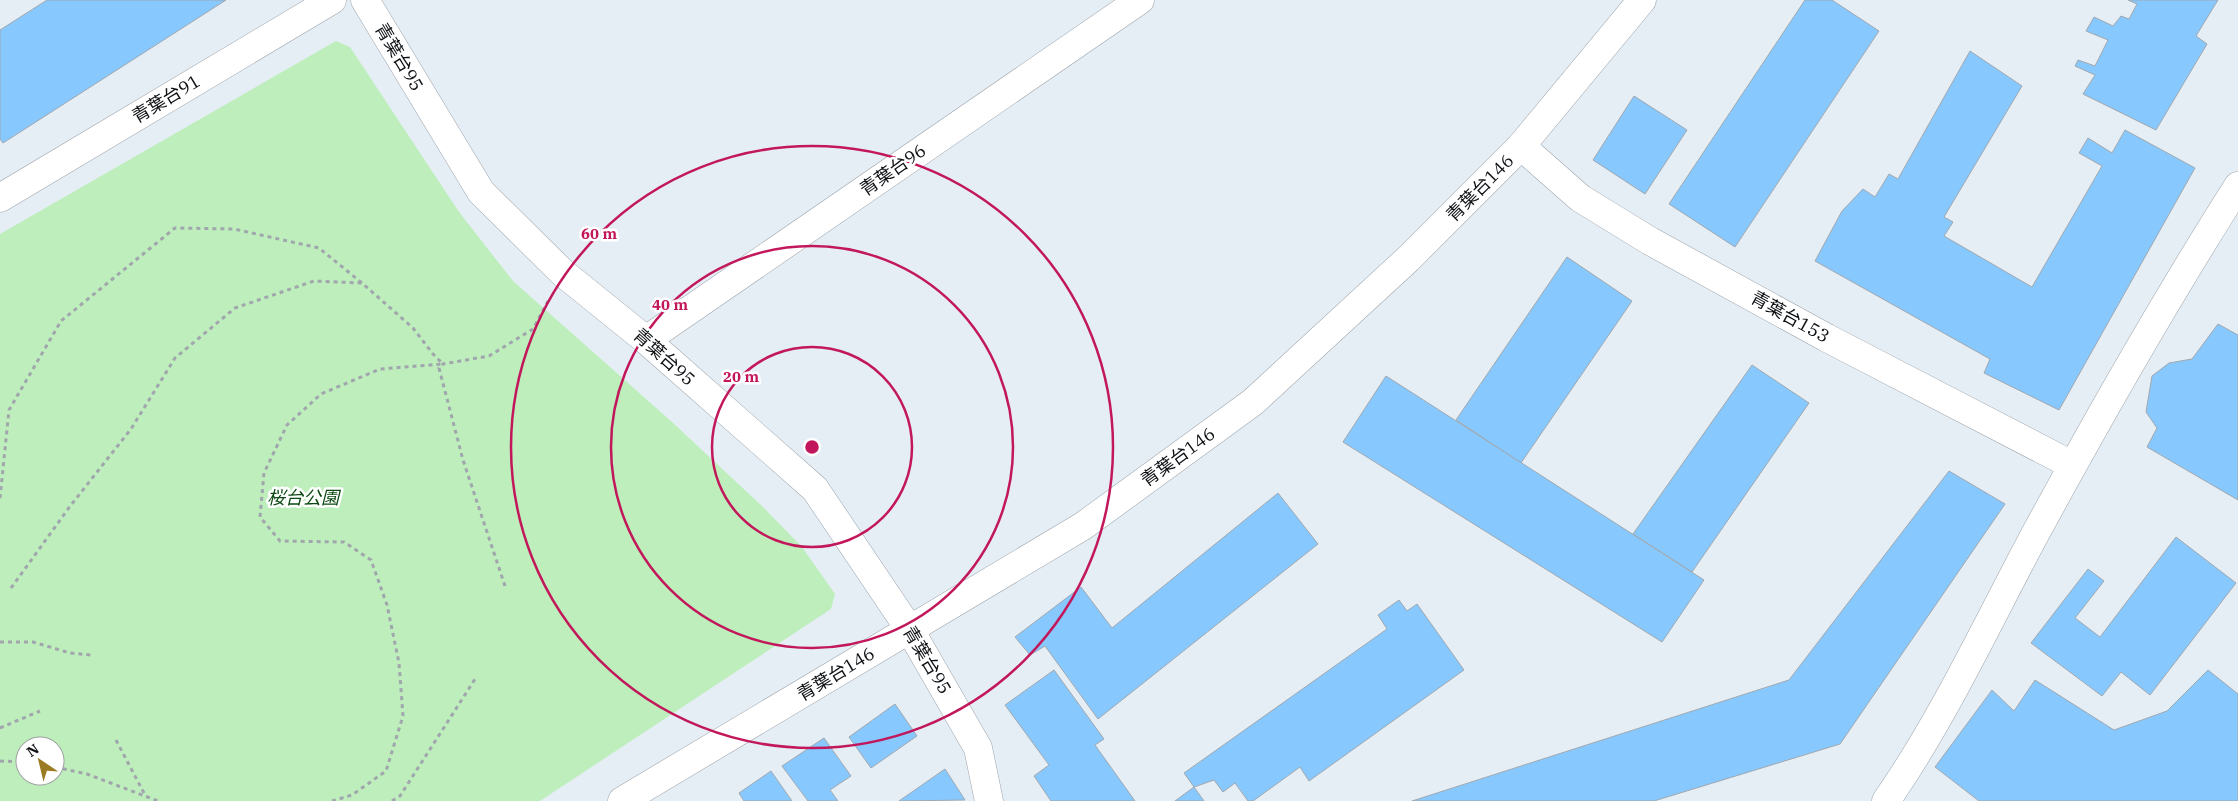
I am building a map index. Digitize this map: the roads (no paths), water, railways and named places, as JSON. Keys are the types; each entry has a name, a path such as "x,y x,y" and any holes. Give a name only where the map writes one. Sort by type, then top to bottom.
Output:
{"street":[{"name":"青葉台91","path":"0,198 332,0"},
{"name":"青葉台95","path":"365,0 481,192 563,273 646,340 815,489 910,630 978,748 990,801"},
{"name":"青葉台96","path":"646,340 1140,0"},
{"name":"青葉台146","path":"622,801 1083,526 1253,402 1408,259 1521,146 1642,0"},
{"name":"青葉台153","path":"1521,146 1580,198 1650,241 1827,338 2072,465"},
{"path":"1886,801 1903,777 1959,678 2072,465 2238,186"}],"park label":[{"name":"桜台公園","path":"303,498"}]}
